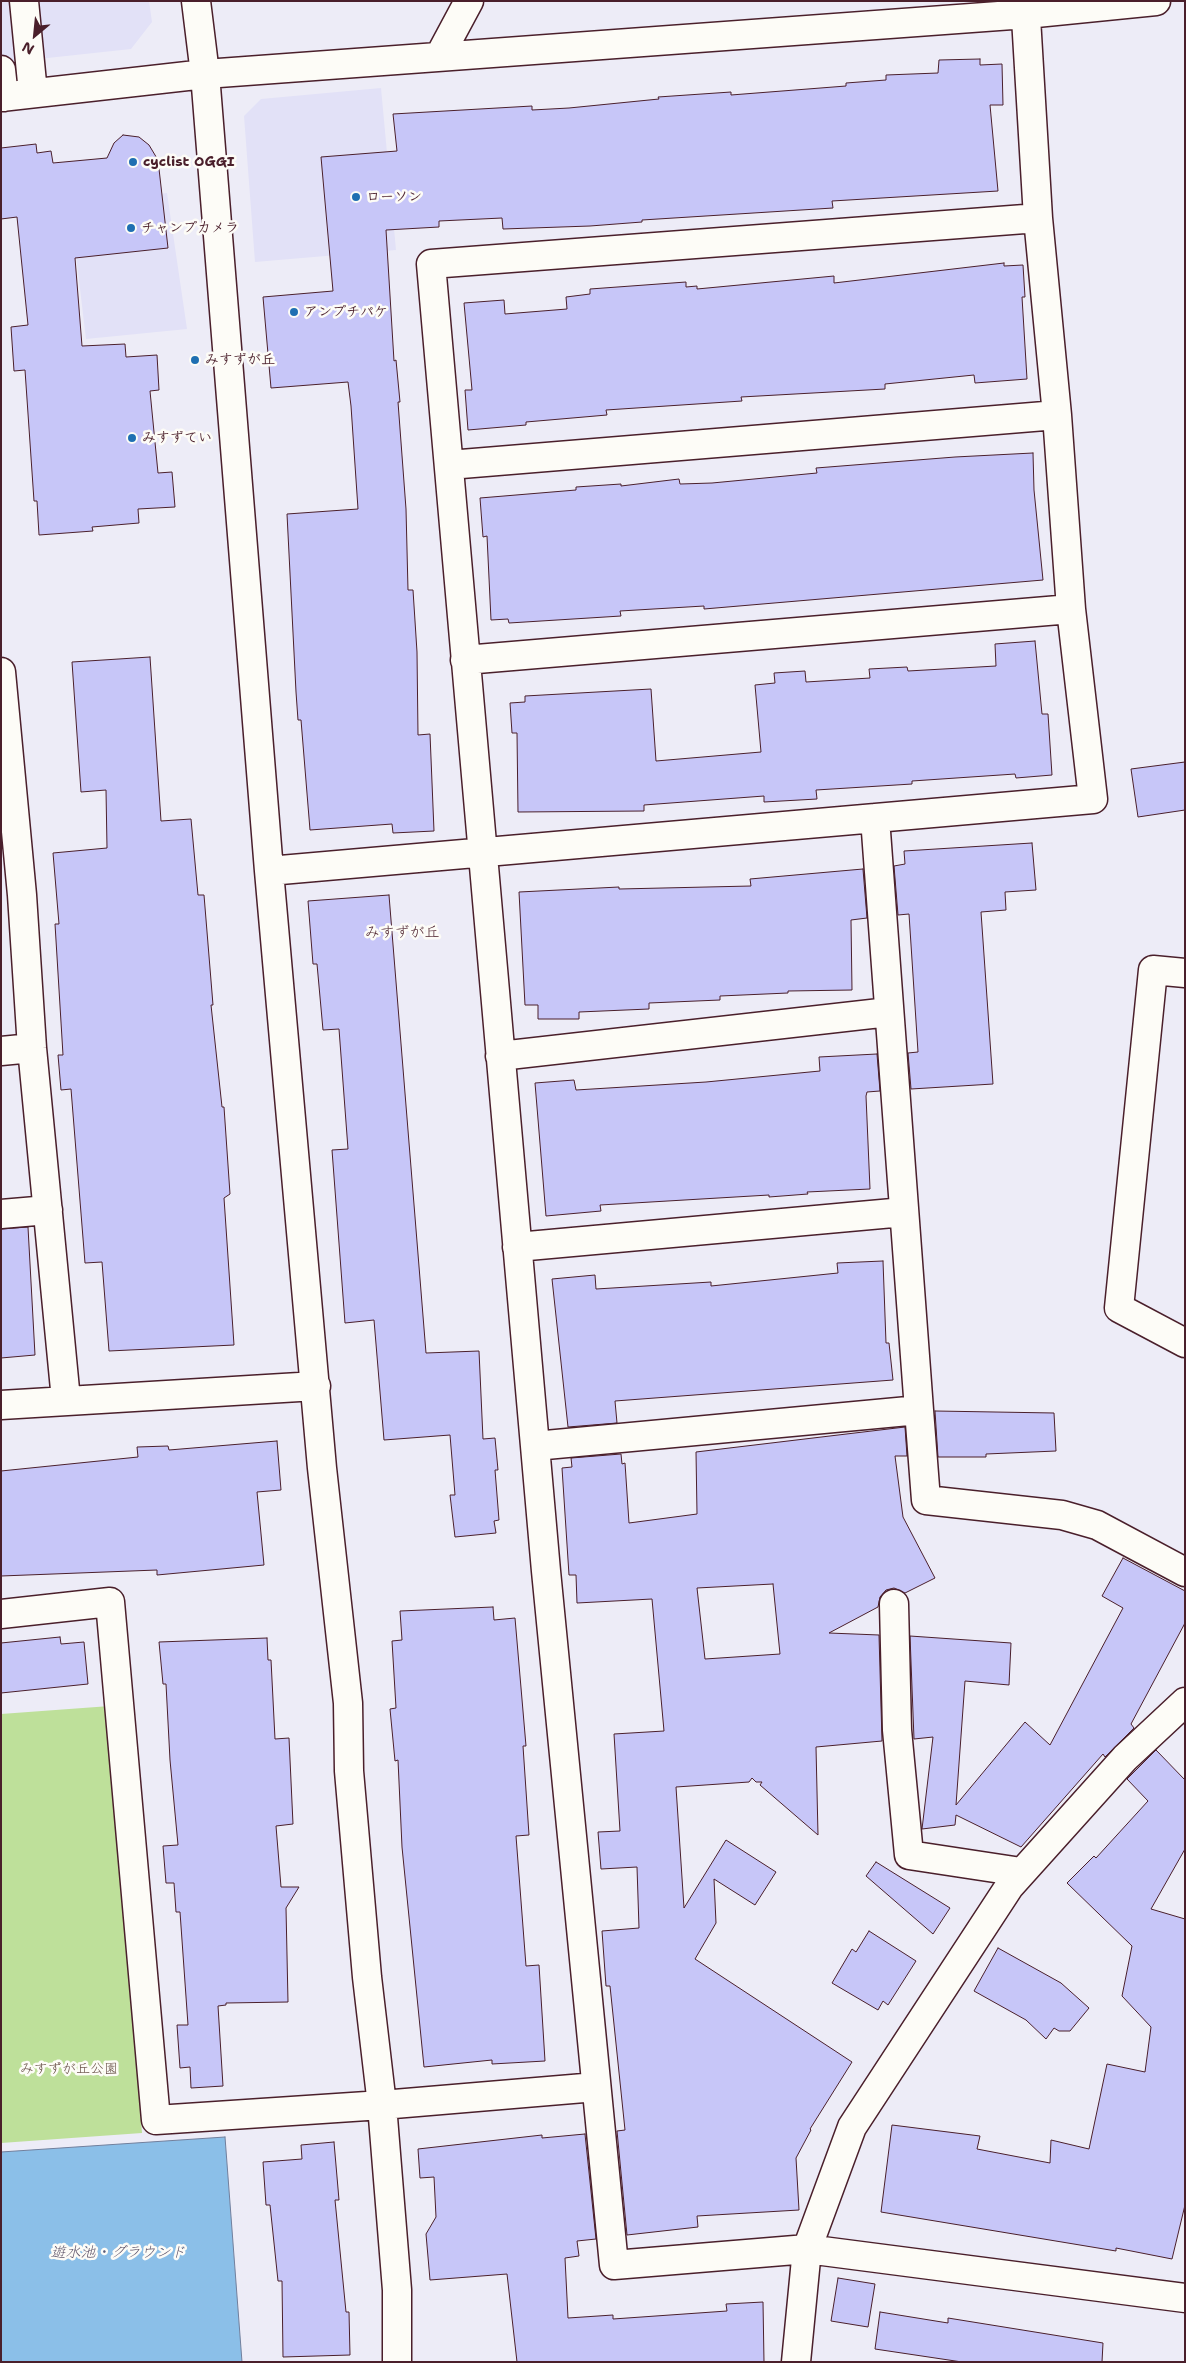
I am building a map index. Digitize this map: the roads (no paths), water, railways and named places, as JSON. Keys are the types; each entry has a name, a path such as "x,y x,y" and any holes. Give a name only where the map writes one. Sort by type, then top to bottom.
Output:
{"street":[{"path":"24,1 33,92"},
{"path":"196,1 205,74 269,870 322,1468 348,1702 349,1771 367,1977 382,2105 397,2290 397,2362"},
{"path":"440,56 469,1"},
{"path":"1,70 3,97 33,92 205,74 1025,8 1156,1"},
{"path":"269,870 1094,799 1071,608 1057,415 1038,218 1025,8"},
{"path":"1038,218 431,264 535,1446 614,2265 806,2249 1185,2298"},
{"path":"448,464 1057,415"},
{"path":"465,660 1071,608"},
{"path":"1,672 12,895 32,1048 66,1400"},
{"path":"875,818 926,1500 1062,1515 1088,1522 1185,1572"},
{"path":"1185,972 1153,970 1119,1308 1185,1343"},
{"path":"500,1056 889,1012"},
{"path":"1,1051 32,1048"},
{"path":"1,1214 48,1210"},
{"path":"517,1246 904,1212"},
{"path":"1,1405 316,1386"},
{"path":"535,1446 918,1410"},
{"path":"1,1614 110,1602 124,1821 148,2108 156,2120 382,2105 596,2087"},
{"path":"894,1604 898,1730 909,1855 1021,1872"},
{"path":"796,2362 806,2249 852,2128 1009,1887 1125,1758 1185,1702"}],"water":[{"name":"遊水池・グラウンド","path":"225,2137 242,2362 1,2362 1,2152"}],"place":[{"name":"cyclist OGGI","path":"133,162"},
{"name":"ローソン","path":"356,197"},
{"name":"チャンプカメラ","path":"131,228"},
{"name":"アンプチパケ","path":"294,312"},
{"name":"みすずが丘","path":"195,360"},
{"name":"みすずてい","path":"132,438"}],"district":[{"name":"みすずが丘","path":"402,933"}],"park label":[{"name":"みすずが丘公園","path":"69,2069"}]}
